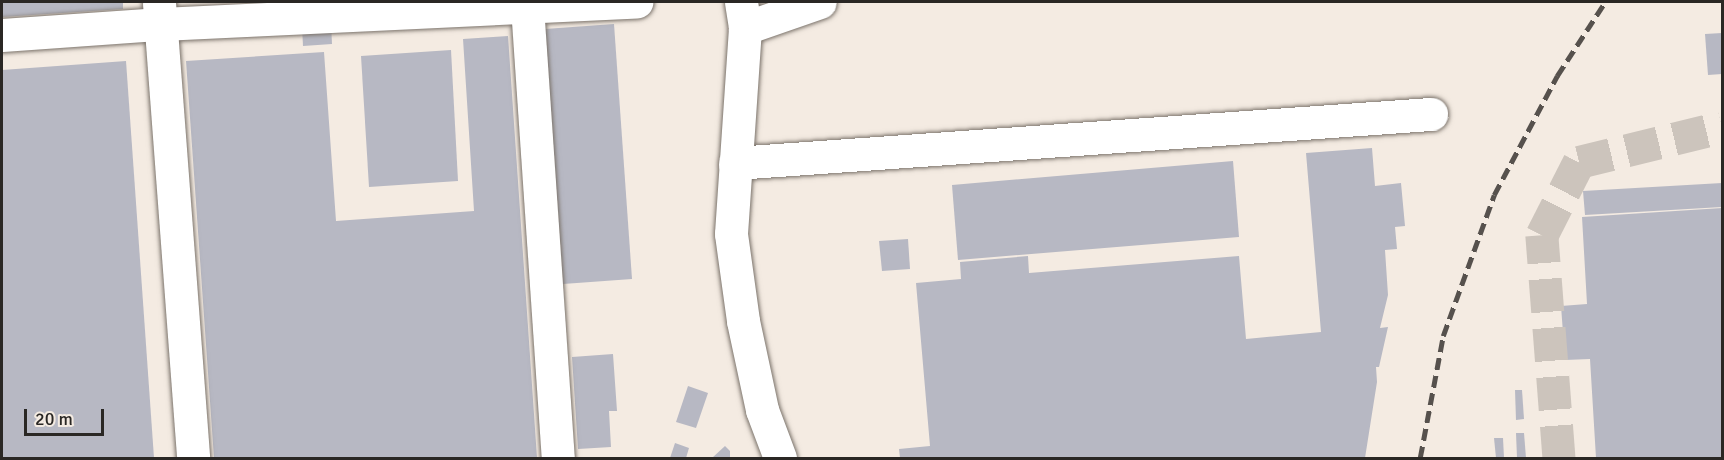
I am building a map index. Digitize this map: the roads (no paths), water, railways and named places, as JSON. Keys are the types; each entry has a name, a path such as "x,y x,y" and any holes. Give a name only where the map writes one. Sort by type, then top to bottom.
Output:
{"street":[{"path":"2,35 160,13 636,2"},
{"path":"780,459 762,410 743,321 731,234 743,15 820,2"},
{"path":"527,6 558,459"},
{"path":"160,13 193,459"},
{"path":"735,163 1431,114"}],"tunnel":[{"path":"1559,458 1542,235 1579,162 1722,127"}],"railway":[{"path":"1420,458 1443,336 1494,195 1557,76 1605,2"}]}
